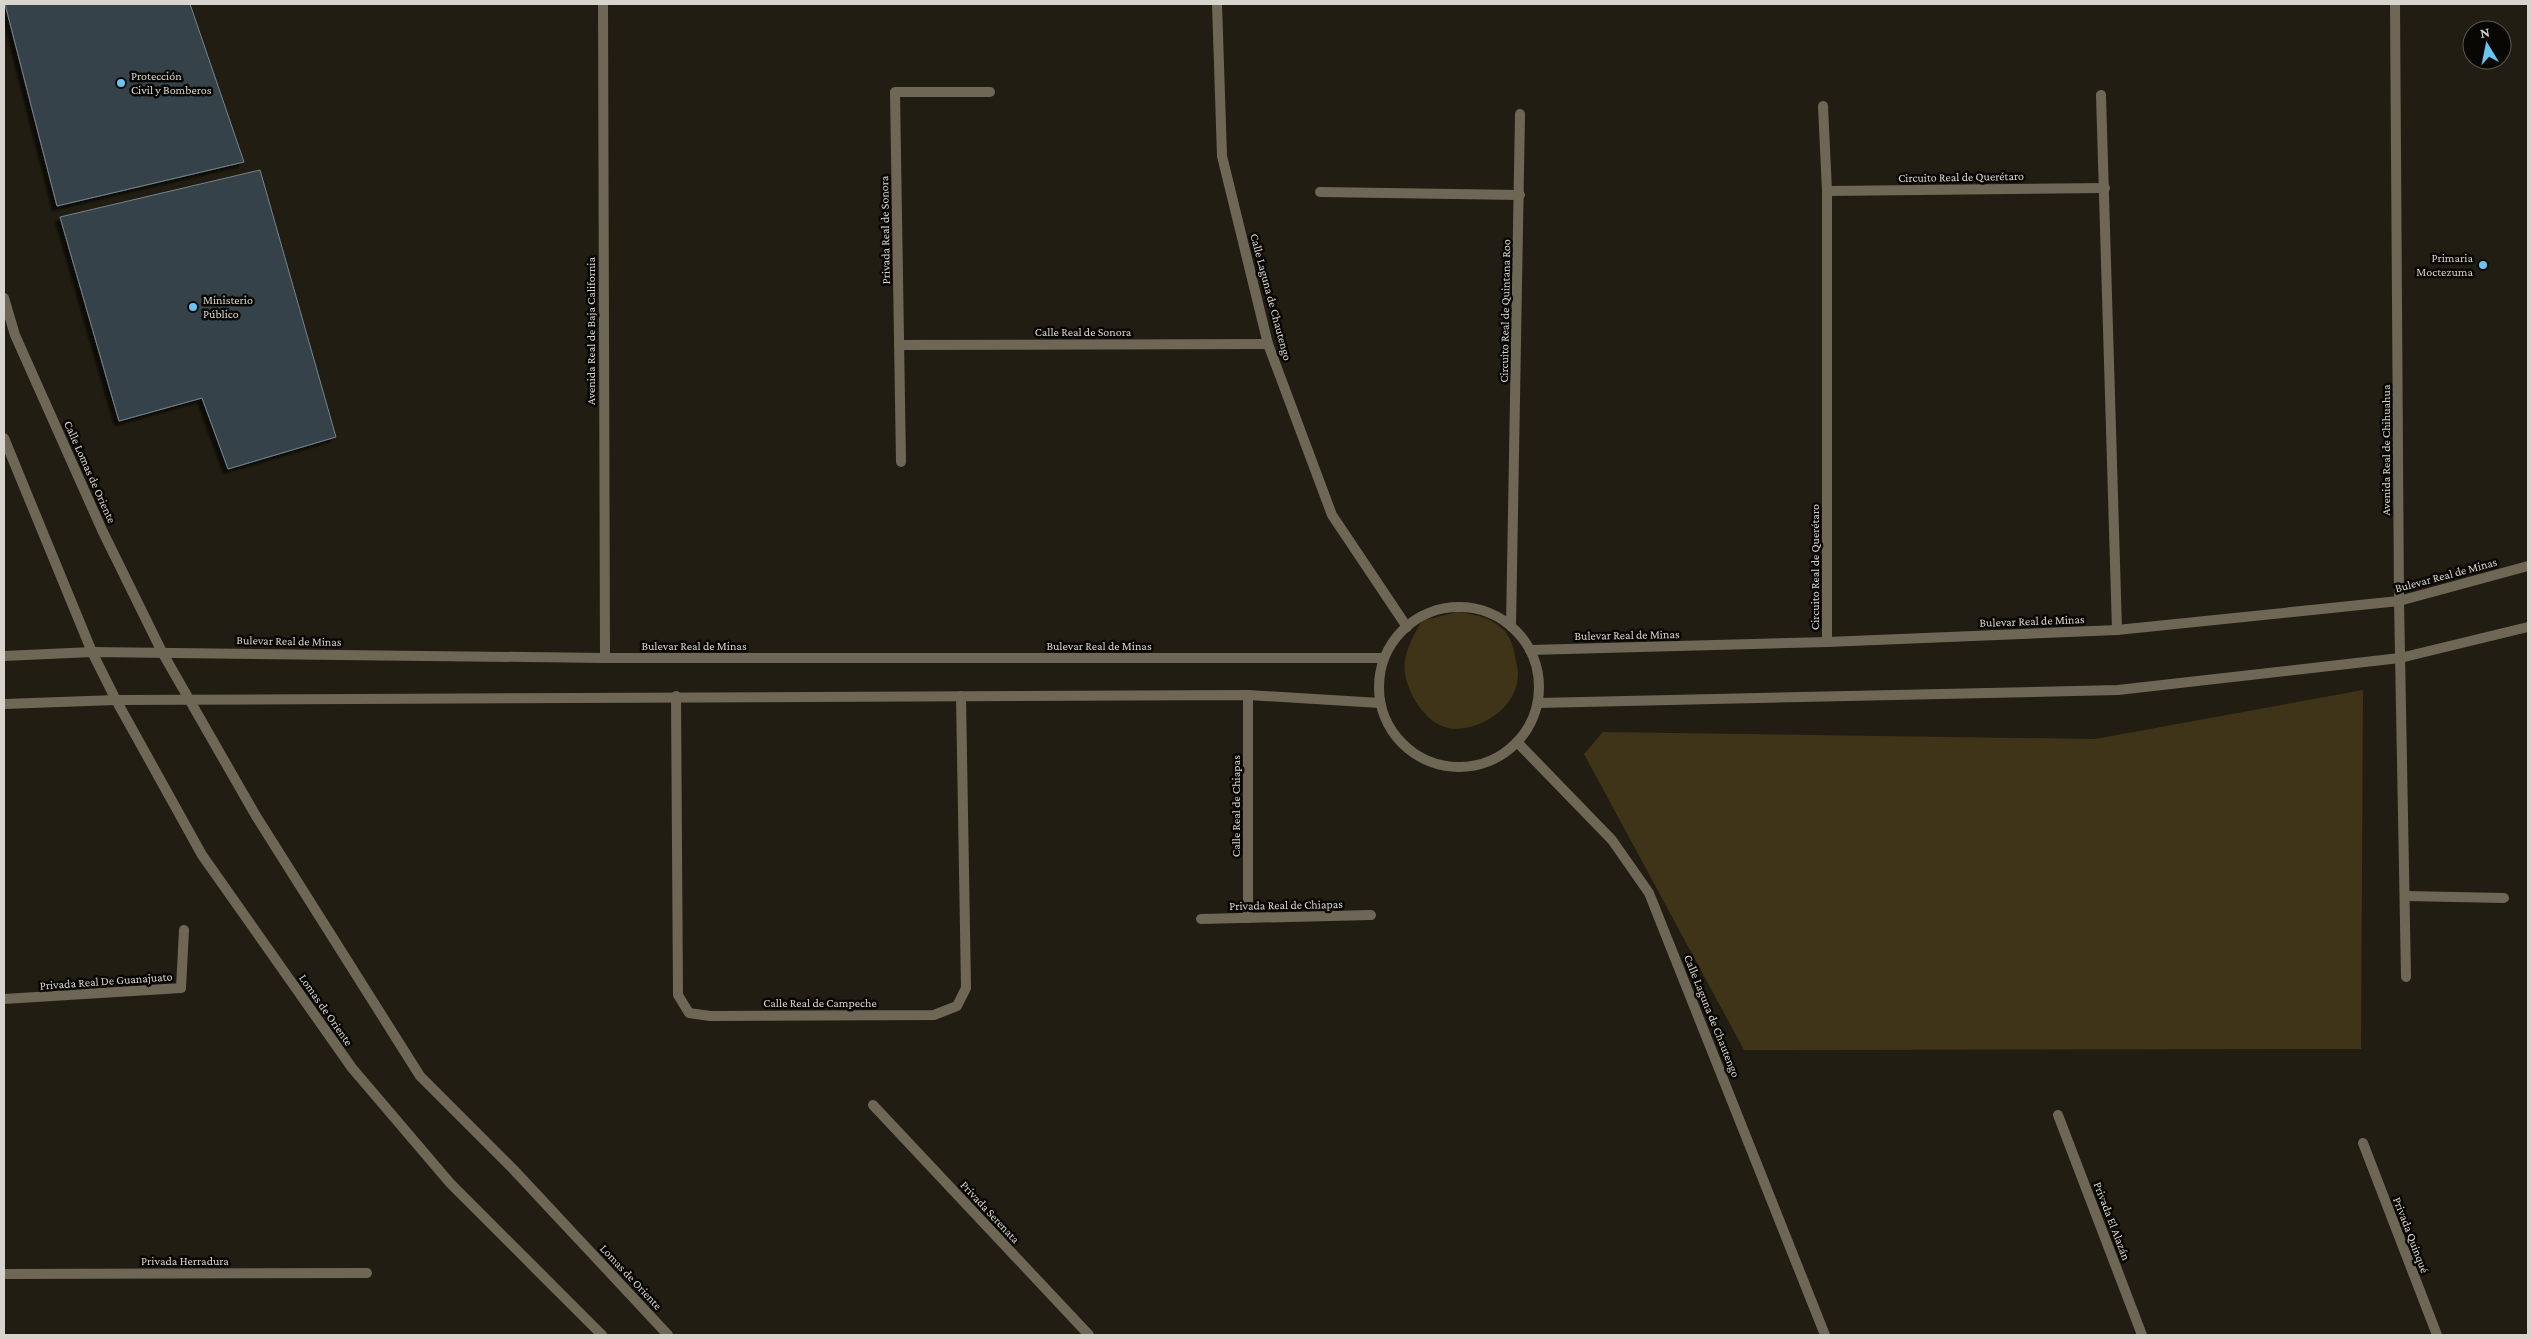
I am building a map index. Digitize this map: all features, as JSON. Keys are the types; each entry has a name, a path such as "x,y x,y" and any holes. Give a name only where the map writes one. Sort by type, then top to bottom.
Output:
{"street":[{"name":"Avenida Real de Baja California","path":"603,4 605,658"},
{"name":"Calle Laguna de Chautengo","path":"1216,4 1222,156 1268,344 1332,515 1407,627"},
{"name":"Avenida Real de Chihuahua","path":"2395,4 2399,601 2406,977"},
{"name":"Privada Real de Sonora","path":"901,462 895,92 990,92"},
{"path":"2101,95 2117,630"},
{"path":"1823,106 1827,191"},
{"name":"Circuito Real de Quintana Roo","path":"1511,626 1520,114"},
{"name":"Circuito Real de Querétaro","path":"1827,642 1827,191 2105,188"},
{"path":"1320,192 1520,195"},
{"name":"Calle Lomas de Oriente","path":"4,298 15,334 102,530 162,652"},
{"name":"Calle Real de Sonora","path":"899,345 1268,344"},
{"path":"4,438 92,652"},
{"name":"Bulevar Real de Minas","path":"1530,650 1827,642 2117,630 2399,601 2528,566"},
{"path":"1447,608 1470,608 1492,614 1511,626 1530,650 1538,676 1538,703 1530,724 1518,742 1501,755 1477,765 1451,767 1427,761 1406,746 1389,727 1380,703 1379,681 1384,658 1393,641 1407,627 1426,614 1447,608"},
{"path":"1538,703 2118,690 2400,658 2528,627"},
{"name":"Bulevar Real de Minas","path":"4,656 92,652 162,652 605,658 1384,658"},
{"name":"Lomas de Oriente","path":"92,652 116,700 202,855 352,1068 450,1183 602,1335"},
{"name":"Lomas de Oriente","path":"162,652 256,816 420,1076 513,1169 668,1335"},
{"path":"4,704 116,700 676,696 1248,695 1380,703"},
{"name":"Calle Real de Chiapas","path":"1248,695 1248,918"},
{"name":"Calle Real de Campeche","path":"676,696 678,995 689,1013 710,1016 934,1015 957,1006 966,988 961,696"},
{"name":"Calle Laguna de Chautengo","path":"1518,742 1612,840 1649,893 1825,1335"},
{"path":"2404,896 2504,898"},
{"name":"Privada Real de Chiapas","path":"1201,919 1371,915"},
{"name":"Privada Real De Guanajuato","path":"4,999 181,988 184,930"},
{"name":"Privada Serenata","path":"873,1105 1089,1335"},
{"name":"Privada El Alazán","path":"2058,1115 2142,1335"},
{"name":"Privada Quinqué","path":"2363,1144 2437,1335"},
{"name":"Privada Herradura","path":"4,1274 367,1273"}],"shaded area":[{"path":"1457,612 1485,618 1506,633 1514,651 1518,674 1513,696 1498,713 1478,724 1456,729 1446,728 1437,724 1422,710 1407,683 1404,667 1409,646 1422,621"},
{"path":"2363,690 2361,1049 1744,1050 1584,754 1603,732 2095,739"}],"building":[{"name":"Protección Civil y Bomberos","path":"5,4 190,4 244,162 57,206"},
{"name":"Ministerio Público","path":"260,170 336,437 228,469 202,398 119,421 60,217"}],"place":[{"name":"Protección Civil y Bomberos","path":"121,83"},
{"name":"Primaria Moctezuma","path":"2483,265"},
{"name":"Ministerio Público","path":"193,307"}]}
